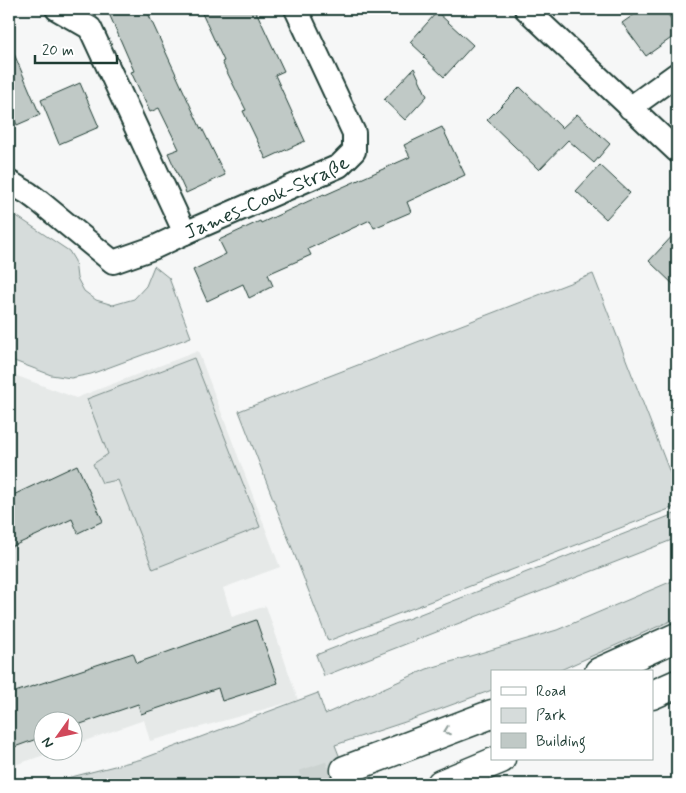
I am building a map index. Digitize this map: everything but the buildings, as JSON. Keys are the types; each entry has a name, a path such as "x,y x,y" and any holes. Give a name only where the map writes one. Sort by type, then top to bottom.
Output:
{"highway":[{"path":"603,670 677,637"},
{"path":"654,694 677,684"},
{"path":"345,770 491,714"},
{"path":"441,784 499,760"}],"street":[{"path":"58,9 90,28 185,233"},
{"name":"James-Cook-Straße","path":"9,182 40,202 113,262 153,248 340,166 354,151 354,133 296,9"},
{"path":"526,9 677,152"},
{"path":"630,108 677,74"}],"shaded area":[{"path":"198,351 280,567 223,588 232,617 266,606 298,700 150,741 144,720 82,742 82,710 32,710 32,759 9,767 9,373 76,398"}],"green space":[{"path":"9,211 69,251 75,261 77,278 84,291 96,300 113,305 134,299 146,286 154,266 169,278 191,337 91,374 71,378 51,375 9,359"},
{"path":"593,274 677,491 677,506 328,641 239,411"},
{"path":"194,358 260,527 153,569 118,480 102,483 93,464 108,454 87,399"},
{"path":"677,513 677,538 324,676 316,655"},
{"path":"677,579 677,618 560,670 491,670 491,690 335,745 350,784 44,784 142,759 318,693 325,714 427,669 557,630"}],"tunnel":[{"path":"304,784 345,770"}]}
